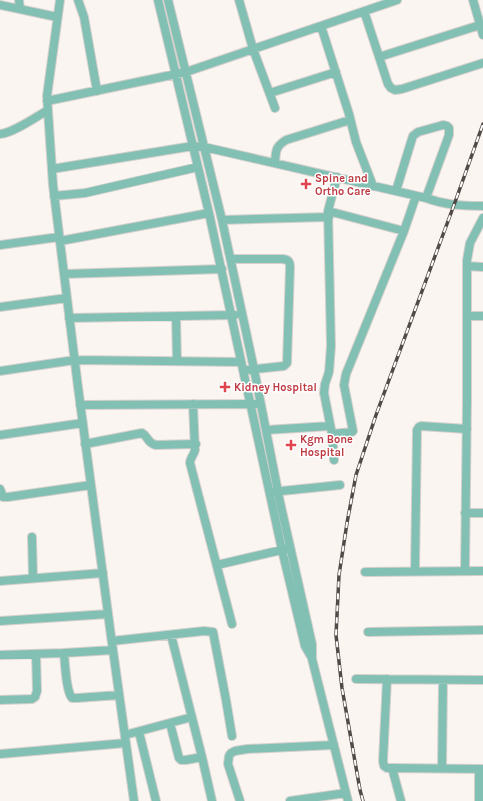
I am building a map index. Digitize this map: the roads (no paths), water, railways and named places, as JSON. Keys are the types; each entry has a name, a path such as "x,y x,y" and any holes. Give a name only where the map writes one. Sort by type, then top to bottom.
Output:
{"street":[{"path":"19,0 20,9"},
{"path":"60,0 47,96 54,196 85,444 134,801"},
{"path":"78,0 84,17 97,91"},
{"path":"158,0 222,269 250,404 273,492 290,548 312,644 312,659"},
{"path":"168,0 231,259 266,430 273,492 282,550 305,646 312,659 347,797 290,801"},
{"path":"239,0 253,49 275,108"},
{"path":"0,134 11,131 47,106 97,91 186,72 397,0"},
{"path":"473,0 483,35"},
{"path":"0,5 57,17"},
{"path":"364,11 388,84 395,90 483,63"},
{"path":"379,57 480,25"},
{"path":"321,26 356,142 373,186"},
{"path":"270,93 336,72"},
{"path":"275,163 277,149 280,144 286,140 350,120"},
{"path":"396,192 413,136 418,132 443,125 447,126 449,128 449,135 426,198"},
{"path":"52,169 193,146 204,146 438,202 454,205 483,206"},
{"path":"54,196 85,192 198,167"},
{"path":"334,460 331,430 324,393 329,372 331,346 329,214 337,177"},
{"path":"266,430 331,430 349,433 352,432 353,430 344,385 346,374 404,230 416,196"},
{"path":"0,245 60,239 209,213"},
{"path":"222,220 329,214 404,230"},
{"path":"465,571 467,260 470,243 483,218"},
{"path":"231,259 283,259 290,262 287,363 284,366 243,371"},
{"path":"467,266 483,266"},
{"path":"64,274 222,269"},
{"path":"0,308 67,298"},
{"path":"69,318 242,315"},
{"path":"176,316 176,361"},
{"path":"467,316 483,316"},
{"path":"0,371 75,360 241,362"},
{"path":"80,405 260,403"},
{"path":"193,404 196,444 195,453 190,459 190,463 232,624"},
{"path":"0,435 83,423"},
{"path":"415,571 417,430 422,426 467,429"},
{"path":"85,444 142,433 149,442 156,444 196,444"},
{"path":"0,489 3,497 8,497 91,485"},
{"path":"273,492 340,485"},
{"path":"465,513 483,513"},
{"path":"32,537 33,578"},
{"path":"217,565 290,548"},
{"path":"365,572 483,571"},
{"path":"0,581 103,573"},
{"path":"0,621 108,614"},
{"path":"368,632 483,630"},
{"path":"112,640 204,631 213,632 232,736"},
{"path":"171,635 212,801"},
{"path":"0,655 113,650"},
{"path":"64,653 68,689 72,698 119,695"},
{"path":"0,700 32,699 35,697 37,691 36,654"},
{"path":"356,680 483,680"},
{"path":"387,680 384,766 387,768 481,769 479,801"},
{"path":"442,768 444,680"},
{"path":"0,754 126,739 138,732 192,717"},
{"path":"170,723 179,758 181,760 186,760 202,757"},
{"path":"138,732 156,801"},
{"path":"240,801 228,764 231,753 247,749 334,745"},
{"path":"392,768 401,801"}],"railway":[{"path":"363,801 342,688 336,635 339,575 347,523 356,475 376,415 483,124"}],"place":[{"name":"Spine and Ortho Care","path":"306,184"},
{"name":"Kidney Hospital","path":"225,387"},
{"name":"Kgm Bone Hospital","path":"291,445"}]}
